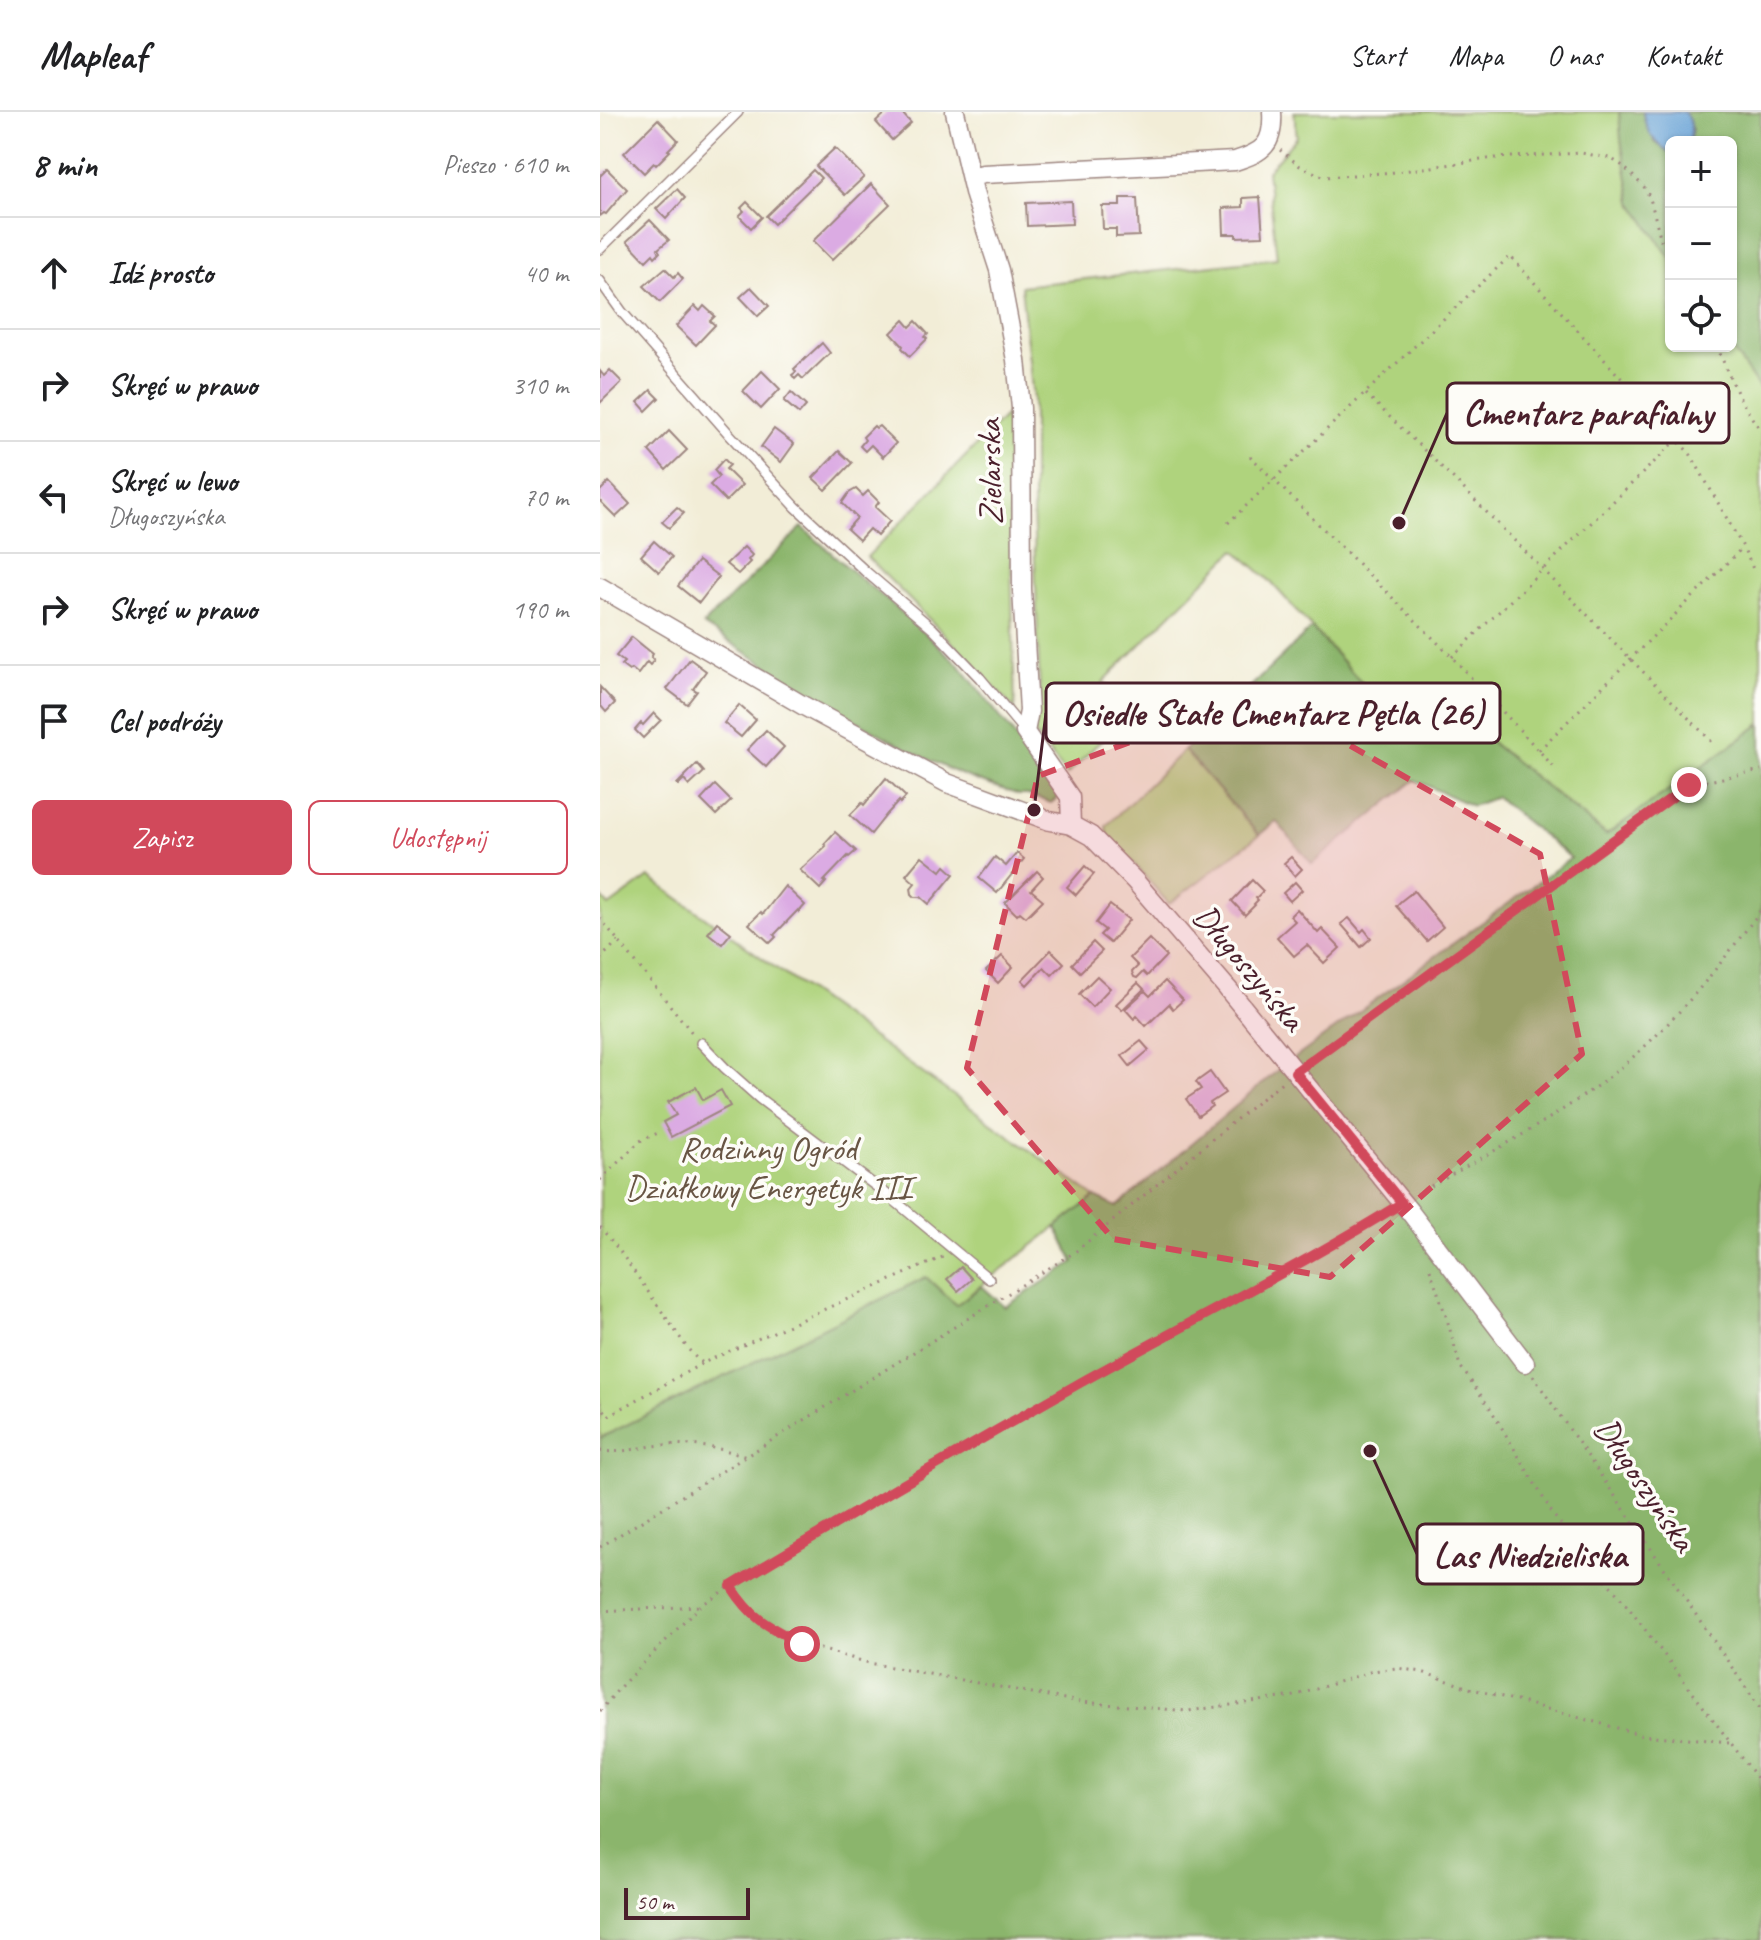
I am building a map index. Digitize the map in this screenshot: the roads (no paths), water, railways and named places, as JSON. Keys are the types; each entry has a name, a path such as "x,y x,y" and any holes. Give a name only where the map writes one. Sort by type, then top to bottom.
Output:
{"street":[{"name":"Zielarska","path":"955,112 975,196 999,270 1016,360 1021,408 1022,589 1029,711 1025,732"},
{"path":"971,177 1235,161 1257,154 1270,138 1272,112"},
{"name":"Długoszyńska","path":"600,587 804,706 947,783 1050,821 1071,825 1091,836 1135,881 1227,988 1402,1203 1525,1363"},
{"path":"1025,732 1070,797 1071,825"}],"lane":[{"path":"600,249 738,112"},
{"path":"600,281 622,312 796,507 933,629 980,678 1025,732"},
{"path":"701,1043 760,1099 889,1196 989,1279"}],"water":[{"path":"1684,112 1691,126 1690,136 1665,136 1665,149 1649,132 1643,114"}],"place":[{"name":"Cmentarz parafialny","path":"1399,523"},
{"name":"Osiedle Stałe Cmentarz Pętla (26)","path":"1034,810"},
{"name":"Las Niedzieliska","path":"1370,1451"}],"park label":[{"name":"Rodzinny Ogród Działkowy Energetyk III","path":"768,1168"}]}
